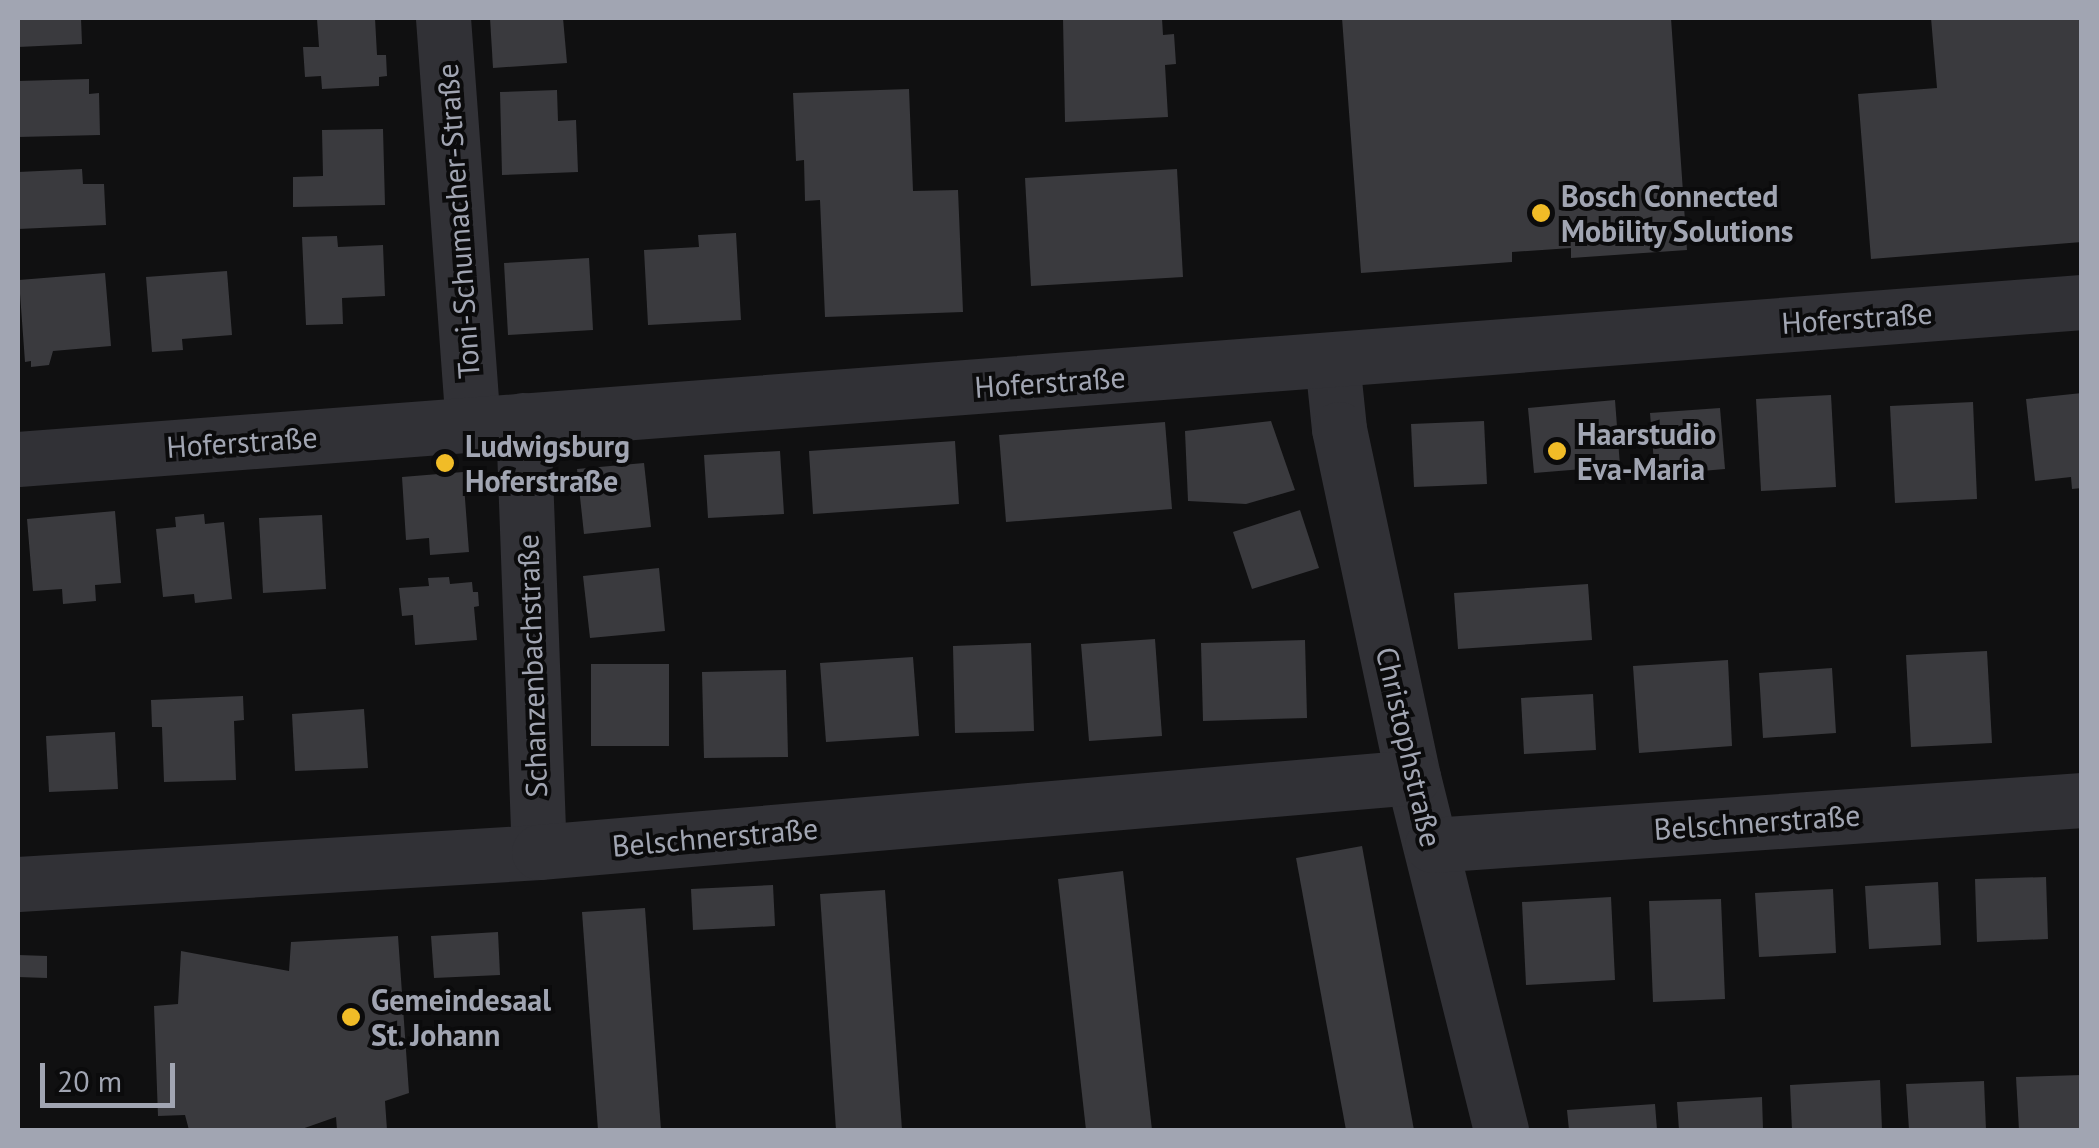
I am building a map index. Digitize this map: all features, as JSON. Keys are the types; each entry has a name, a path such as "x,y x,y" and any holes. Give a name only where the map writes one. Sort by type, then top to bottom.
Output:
{"street":[{"name":"Toni-Schumacher-Straße","path":"444,18 498,422"},
{"name":"Hoferstraße","path":"18,460 2082,302"},
{"name":"Christophstraße","path":"1332,362 1339,429 1413,778 1501,1130"},
{"name":"Schanzenbachstraße","path":"498,422 538,852"},
{"name":"Belschnerstraße","path":"18,884 538,852 1413,778"},
{"name":"Belschnerstraße","path":"1432,845 2082,800"}],"building":[{"path":"18,18 81,18 82,44 18,47"},
{"path":"375,18 377,55 386,55 387,76 379,77 379,86 322,89 321,76 305,77 303,47 319,47 317,19"},
{"path":"490,18 563,18 567,63 493,68"},
{"path":"1063,18 1162,18 1163,35 1174,34 1176,64 1165,65 1168,117 1065,122"},
{"path":"1342,18 1671,18 1687,250 1571,258 1571,248 1512,252 1512,262 1361,273"},
{"path":"1931,18 2082,18 2082,242 1871,259 1858,94 1937,88"},
{"path":"89,79 89,94 99,93 100,135 18,137 18,81"},
{"path":"909,89 913,191 958,190 963,312 825,317 820,200 805,201 804,160 796,161 793,93"},
{"path":"557,90 558,121 576,120 578,172 502,175 500,92"},
{"path":"383,129 385,205 293,207 293,177 323,176 322,130"},
{"path":"82,169 83,184 104,184 106,225 18,229 18,172"},
{"path":"1177,169 1183,277 1031,286 1025,178"},
{"path":"736,233 741,320 648,325 644,250 699,247 698,235"},
{"path":"337,236 338,247 383,245 385,296 342,298 343,324 306,325 302,237"},
{"path":"589,258 593,330 508,335 504,263"},
{"path":"227,271 232,335 182,339 183,350 152,352 146,277"},
{"path":"105,273 111,346 53,351 49,365 31,367 31,361 25,362 19,280"},
{"path":"2082,393 2082,488 2072,489 2071,477 2035,481 2026,399"},
{"path":"1831,395 1836,487 1761,491 1756,399"},
{"path":"1615,400 1620,466 1534,473 1528,408"},
{"path":"1973,402 1977,499 1895,503 1890,406"},
{"path":"1720,408 1725,469 1655,475 1650,413"},
{"path":"1271,421 1295,490 1246,504 1188,501 1185,431"},
{"path":"1484,421 1487,484 1414,487 1411,424"},
{"path":"1165,422 1172,509 1006,522 999,435"},
{"path":"955,441 959,504 813,514 809,451"},
{"path":"780,451 784,514 708,518 704,455"},
{"path":"644,463 651,527 584,534 577,469"},
{"path":"463,472 469,552 430,555 429,538 406,540 402,477"},
{"path":"1300,510 1319,568 1252,589 1233,532"},
{"path":"115,511 121,583 95,585 96,601 63,604 62,589 33,591 27,519"},
{"path":"204,514 205,524 224,522 232,599 195,603 194,594 163,597 156,529 176,527 175,517"},
{"path":"322,515 326,589 263,593 259,518"},
{"path":"659,568 665,631 590,638 583,576"},
{"path":"449,577 450,584 472,582 473,592 478,592 479,606 474,607 477,640 415,645 413,615 402,616 399,588 429,586 428,578"},
{"path":"1588,584 1592,640 1458,649 1454,593"},
{"path":"1155,639 1162,736 1089,741 1081,644"},
{"path":"1305,640 1307,718 1203,721 1201,643"},
{"path":"1031,643 1034,731 955,733 953,646"},
{"path":"1987,651 1992,743 1911,747 1906,655"},
{"path":"913,657 919,736 826,742 820,663"},
{"path":"1728,660 1732,746 1639,753 1633,666"},
{"path":"591,664 669,664 669,746 591,746"},
{"path":"1832,668 1836,733 1763,738 1759,673"},
{"path":"786,670 788,757 704,758 702,672"},
{"path":"1593,694 1596,750 1524,754 1521,698"},
{"path":"243,696 244,720 234,721 236,780 164,782 162,727 152,727 151,700"},
{"path":"364,709 368,768 295,771 292,714"},
{"path":"115,732 118,789 49,792 46,736"},
{"path":"1362,846 1414,1130 1346,1130 1296,858"},
{"path":"1123,871 1152,1130 1086,1130 1058,879"},
{"path":"2046,877 2048,939 1977,942 1975,879"},
{"path":"1938,882 1941,945 1869,949 1865,886"},
{"path":"773,885 775,926 693,930 691,889"},
{"path":"1833,889 1836,953 1759,957 1755,893"},
{"path":"885,890 902,1130 836,1130 820,894"},
{"path":"1611,897 1615,980 1526,985 1522,902"},
{"path":"1721,899 1725,999 1653,1002 1649,901"},
{"path":"645,908 661,1130 598,1130 582,912"},
{"path":"498,932 500,975 434,978 431,936"},
{"path":"398,936 409,1093 385,1101 387,1130 337,1130 336,1117 299,1130 189,1130 185,1115 158,1116 154,1006 178,1004 181,951 289,971 291,942"},
{"path":"18,955 47,956 47,978 18,977"},
{"path":"2082,1075 2082,1130 2019,1130 2016,1077"},
{"path":"1880,1080 1882,1130 1792,1130 1790,1085"},
{"path":"1984,1081 1986,1130 1909,1130 1906,1084"},
{"path":"1762,1097 1763,1130 1679,1130 1677,1102"},
{"path":"1655,1104 1657,1130 1569,1130 1567,1110"}],"place":[{"name":"Bosch Connected Mobility Solutions","path":"1541,213"},
{"name":"Haarstudio Eva-Maria","path":"1557,451"},
{"name":"Ludwigsburg Hoferstraße","path":"445,463"},
{"name":"Gemeindesaal St. Johann","path":"351,1017"}]}
